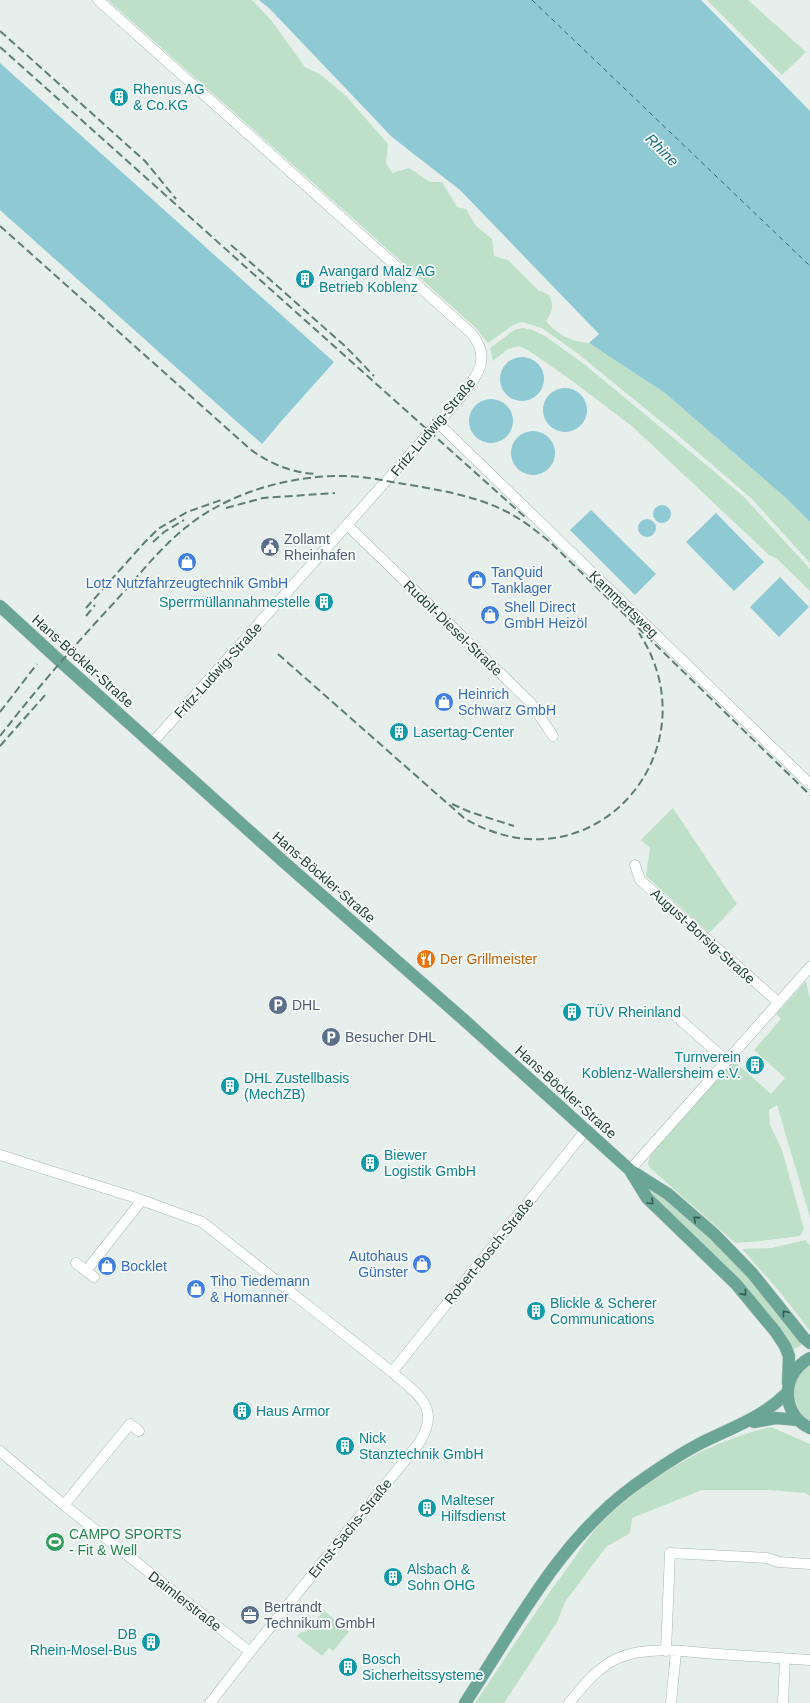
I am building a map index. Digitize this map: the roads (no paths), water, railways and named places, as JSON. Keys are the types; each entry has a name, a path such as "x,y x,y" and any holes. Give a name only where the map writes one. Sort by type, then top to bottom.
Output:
{"main road":[{"name":"Hans-Böckler-Straße","path":"0,606 60,662 285,863 463,1018 630,1170 668,1194 727,1247 752,1273 804,1338 810,1343"},
{"name":"Hans-Böckler-Straße","path":"630,1170 647,1198 736,1284 775,1331 785,1346 789,1356 788,1388 790,1408 798,1420"},
{"path":"465,1703 538,1588 565,1553 593,1522 628,1490 664,1465 702,1443 741,1425 768,1410 788,1388 792,1374 798,1366 810,1358"},
{"path":"741,1425 776,1418 798,1420 810,1428"}],"street":[{"name":"Fritz-Ludwig-Straße","path":"98,0 465,328 478,341 481,349 482,360 480,370 474,380 438,423 152,743"},
{"name":"Kammertsweg","path":"438,423 810,784"},
{"name":"Rudolf-Diesel-Straße","path":"347,525 530,702 553,736"},
{"name":"August-Borsig-Straße","path":"635,865 640,880 778,1002"},
{"path":"630,1170 810,967"},
{"path":"676,1016 727,1061"},
{"name":"Robert-Bosch-Straße","path":"392,1372 586,1130"},
{"name":"Ernst-Sachs-Straße","path":"0,1156 142,1200 202,1222 392,1372 423,1400 429,1416 425,1433 210,1703"},
{"path":"76,1263 90,1274 142,1200"},
{"path":"64,1505 130,1424 139,1431"},
{"name":"Daimlerstraße","path":"0,1451 64,1505 250,1652"},
{"path":"671,1703 670,1553 767,1558 779,1562 810,1564"},
{"path":"569,1703 592,1677 611,1662 631,1654 642,1652 671,1651 810,1660"},
{"path":"784,1703 785,1658"}],"water":[{"name":"Rhine","path":"259,0 701,0 810,111 810,522 786,498 665,393 589,343 599,334 460,190 392,137 270,9"},
{"path":"0,63 334,362 262,444 0,210"},
{"path":"522,357 534,361 540,367 544,379 540,391 534,397 522,401 510,397 504,391 500,379 504,367 510,361"},
{"path":"565,388 577,392 583,398 587,410 583,422 577,428 565,432 553,428 547,422 543,410 547,398 553,392"},
{"path":"491,399 503,403 509,409 513,421 509,433 503,439 491,443 479,439 473,433 469,421 473,409 479,403"},
{"path":"533,431 545,435 551,441 555,453 551,465 545,471 533,475 521,471 515,465 511,453 515,441 521,435"},
{"path":"662,505 668,508 671,514 668,520 662,523 656,520 653,514 656,508"},
{"path":"591,510 656,574 635,595 570,530"},
{"path":"716,513 764,562 734,591 686,542"},
{"path":"647,519 653,522 656,528 653,534 647,537 641,534 638,528 641,522"},
{"path":"780,577 809,607 779,637 750,607"}],"railway":[{"path":"0,31 145,161 176,199"},
{"path":"0,47 526,518"},
{"path":"0,226 250,449 265,459 290,470 317,474"},
{"path":"231,245 346,347 374,376"},
{"path":"0,736 40,686 82,638 156,556 185,528 220,505 260,488 302,479 352,476 459,494 498,508 525,523 549,541 810,795"},
{"path":"226,508 263,498 335,493"},
{"path":"86,608 158,529 187,512 221,500"},
{"path":"153,542 164,532 184,520"},
{"path":"86,616 95,605"},
{"path":"278,654 464,818 511,837 556,838 595,824 628,798 651,763 662,722 659,678 639,633"},
{"path":"0,712 37,664"},
{"path":"0,746 46,694"},
{"path":"452,804 470,812 514,826"}],"place":[{"name":"Rhenus AG & Co.KG","path":"119,97"},
{"name":"Avangard Malz AG Betrieb Koblenz","path":"305,279"},
{"name":"Zollamt Rheinhafen","path":"270,547"},
{"name":"Lotz Nutzfahrzeugtechnik GmbH","path":"187,562"},
{"name":"TanQuid Tanklager","path":"477,580"},
{"name":"Sperrmüllannahmestelle","path":"324,602"},
{"name":"Shell Direct GmbH Heizöl","path":"490,615"},
{"name":"Heinrich Schwarz GmbH","path":"444,702"},
{"name":"Lasertag-Center","path":"399,732"},
{"name":"Der Grillmeister","path":"426,959"},
{"name":"DHL","path":"278,1005"},
{"name":"TÜV Rheinland","path":"572,1012"},
{"name":"Besucher DHL","path":"331,1037"},
{"name":"Turnverein Koblenz-Wallersheim e.V.","path":"755,1065"},
{"name":"DHL Zustellbasis (MechZB)","path":"230,1086"},
{"name":"Biewer Logistik GmbH","path":"370,1163"},
{"name":"Autohaus Günster","path":"422,1264"},
{"name":"Bocklet","path":"107,1266"},
{"name":"Tiho Tiedemann & Homanner","path":"196,1289"},
{"name":"Blickle & Scherer Communications","path":"536,1311"},
{"name":"Haus Armor","path":"242,1411"},
{"name":"Nick Stanztechnik GmbH","path":"345,1446"},
{"name":"Malteser Hilfsdienst","path":"427,1508"},
{"name":"CAMPO SPORTS - Fit & Well","path":"55,1542"},
{"name":"Alsbach & Sohn OHG","path":"393,1577"},
{"name":"Bertrandt Technikum GmbH","path":"250,1615"},
{"name":"DB Rhein-Mosel-Bus","path":"151,1642"},
{"name":"Bosch Sicherheitssysteme","path":"348,1667"}]}
